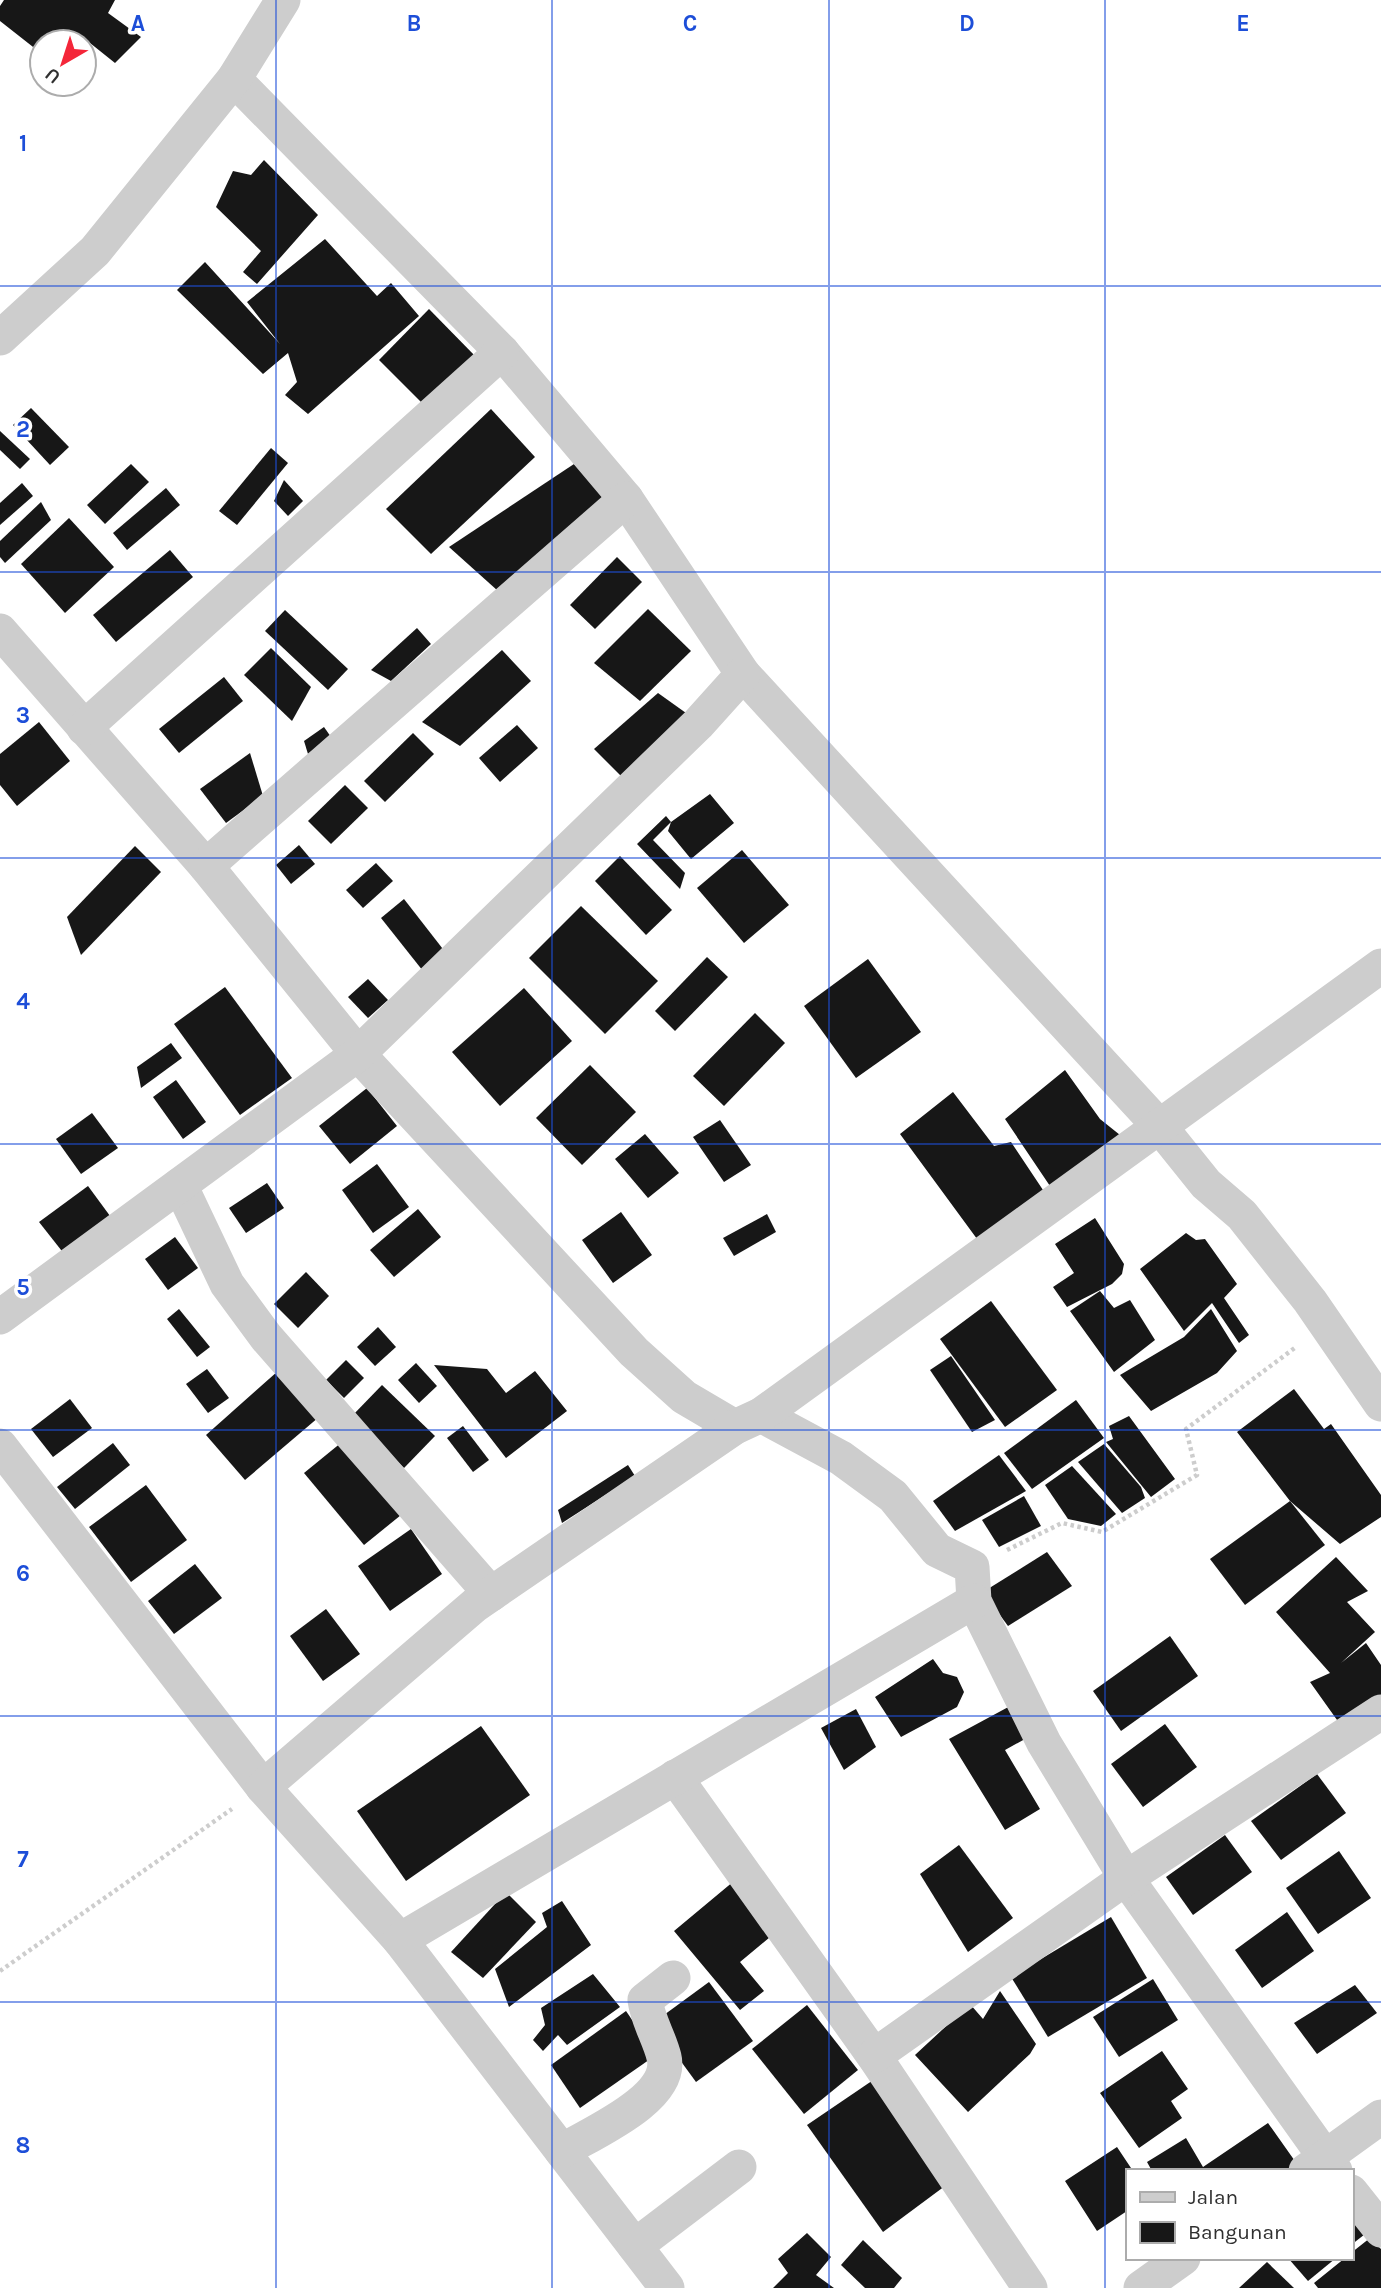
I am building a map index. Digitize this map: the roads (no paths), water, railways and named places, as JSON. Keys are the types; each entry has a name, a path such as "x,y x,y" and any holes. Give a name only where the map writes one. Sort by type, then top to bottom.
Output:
{"street":[{"path":"0,338 95,251 234,79 283,0"},
{"path":"234,79 502,352 626,499 743,674 1161,1128 1206,1184 1242,1215 1381,1404"},
{"path":"84,729 502,352"},
{"path":"206,866 626,499"},
{"path":"0,631 206,866 358,1054 635,1352 684,1397 841,1458 893,1496 937,1550 972,1584 1044,1743 1126,1878 1322,2166 1381,2117"},
{"path":"0,1317 358,1054 698,724 743,674"},
{"path":"263,1787 491,1594 748,1421 1161,1128 1381,966"},
{"path":"180,1185 227,1284 266,1337 491,1594"},
{"path":"0,1446 263,1787 400,1940 667,2288"},
{"path":"400,1940 675,1777 972,1584"},
{"path":"874,2056 1126,1878 1381,1712"},
{"path":"675,1777 874,2056 1030,2288"},
{"path":"562,2151 647,2099 659,2088 665,2072 664,2057 648,2020 645,2000 673,1978"},
{"path":"635,2246 738,2168"},
{"path":"1353,2195 1381,2230"},
{"path":"1141,2288 1180,2260"}]}
